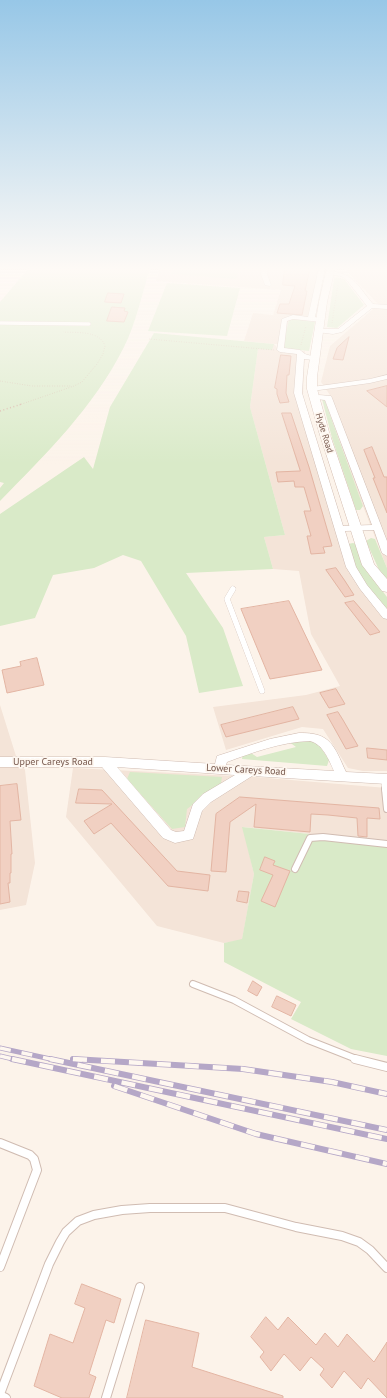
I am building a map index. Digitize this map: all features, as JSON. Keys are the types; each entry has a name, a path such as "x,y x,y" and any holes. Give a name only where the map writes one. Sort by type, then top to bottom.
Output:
{"street":[{"path":"283,333 280,350 314,358"},
{"name":"Hyde Road","path":"319,333 312,377 324,432 368,565 387,588"},
{"path":"299,354 298,393 351,567 363,587 387,616"},
{"path":"316,393 387,377"},
{"path":"316,393 328,398 387,553"},
{"path":"339,529 377,527"},
{"path":"220,769 221,759 283,740 309,736 320,739 342,775"},
{"name":"Upper Careys Road","path":"0,762 105,762"},
{"path":"105,762 167,834 175,838 189,835 197,808 207,798 250,771"},
{"name":"Lower Careys Road","path":"105,762 386,778"}],"lane":[{"path":"233,589 227,599 262,691"},
{"path":"386,778 387,809"},
{"path":"295,870 310,838 323,837 387,844"},
{"path":"193,984 207,988 230,998 298,1036 325,1048 347,1056 387,1066"},
{"path":"0,1143 30,1155 34,1159 37,1170 1,1262"},
{"path":"6,1398 0,1394 49,1264 66,1232 78,1221 94,1215 122,1210 150,1208 225,1208 342,1236 359,1242 370,1250 387,1268"},
{"path":"106,1398 140,1287"}],"path":[{"path":"0,411 74,386 85,380 91,374 104,351 105,346 100,338 68,333"},
{"path":"299,354 306,333"},
{"path":"149,339 239,348 280,350"},
{"path":"0,380 32,386 74,386"}],"shaded area":[{"path":"246,333 293,333 283,344 244,341"},
{"path":"345,333 387,333 387,568 325,401 332,398 321,382 330,346"},
{"path":"274,344 283,353 305,351 303,396 356,572 387,612 387,771 363,771 348,768 323,729 302,727 226,750 213,707 306,695 340,686 311,634 299,571 273,569 264,537 285,535 250,407 258,349"},
{"path":"0,705 16,756 25,770 35,863 26,905 0,910"},
{"path":"73,768 255,777 387,788 387,842 243,827 254,874 242,940 224,943 157,926 66,817"}],"green space":[{"path":"0,333 130,333 112,369 84,410 35,466 0,501 0,488 4,483 0,482"},
{"path":"154,333 274,344 272,350 258,349 250,407 285,535 264,537 273,569 186,573 223,628 243,686 199,693 186,636 141,561 123,555 94,568 53,575 35,618 0,626 0,514 84,457 93,469 110,407"},
{"path":"183,333 228,333 227,336"},
{"path":"286,333 313,333 309,351 283,348"},
{"path":"322,399 325,401 363,506 360,510 356,510 332,438"},
{"path":"371,538 375,539 387,568 387,581 380,572 366,541"},
{"path":"348,544 356,544 366,569 387,597 387,610 356,572"},
{"path":"316,740 329,760 327,766 242,759 243,752 248,751 257,757 296,747 288,741"},
{"path":"130,772 222,777 221,783 187,809 185,827 172,829 127,779"},
{"path":"242,827 387,842 387,1056 351,1049 291,1019 301,1002 224,962 224,943 242,939 254,874"}],"building":[{"path":"349,337 343,360 333,359 337,348"},
{"path":"281,355 291,356 289,375 287,375 286,393 289,402 280,403 277,389 275,388"},
{"path":"387,386 387,407 367,391"},
{"path":"282,413 291,413 309,467 332,546 323,547 325,553 311,554 307,536 311,536 304,511 311,511 304,487 295,487 294,481 278,482 276,472 300,471"},
{"path":"372,447 384,477 387,477 387,513 364,450"},
{"path":"336,568 354,595 345,597 326,570"},
{"path":"289,601 322,670 270,679 241,609"},
{"path":"354,601 380,632 370,635 345,603"},
{"path":"37,658 44,685 7,693 2,670 21,666 20,662"},
{"path":"336,689 345,704 329,708 320,693"},
{"path":"293,707 299,719 226,737 221,725"},
{"path":"338,712 358,746 346,749 327,715"},
{"path":"367,748 387,750 387,760 368,758"},
{"path":"17,784 21,820 10,821 12,854 10,883 8,883 10,902 0,904 0,786"},
{"path":"79,789 102,790 177,871 210,875 208,891 168,886 111,823 94,834 84,821 112,804 76,803"},
{"path":"240,797 379,808 380,819 367,818 367,837 358,836 357,818 328,815 311,814 310,832 254,827 256,804 230,822 226,872 211,871 216,814"},
{"path":"265,857 275,861 273,865 290,871 275,907 261,901 273,875 260,870"},
{"path":"239,891 249,892 247,903 237,901"},
{"path":"253,981 262,987 257,996 248,991"},
{"path":"277,996 296,1005 291,1016 272,1007"},
{"path":"82,1284 121,1299 114,1323 106,1320 89,1374 96,1377 89,1398 62,1398 34,1386 50,1334 73,1343 85,1308 75,1304"},
{"path":"266,1317 278,1330 288,1317 316,1345 325,1333 338,1347 347,1334 374,1362 387,1342 387,1398 368,1378 361,1389 344,1371 332,1388 320,1375 324,1369 311,1357 300,1371 284,1354 271,1371 260,1357 264,1352 251,1337"},
{"path":"146,1320 199,1333 192,1367 283,1396 283,1398 127,1398"}],"railway":[{"path":"0,1048 55,1060"},
{"path":"0,1056 17,1060"},
{"path":"12,1059 387,1139"},
{"path":"50,1059 387,1130"},
{"path":"82,1060 73,1059 243,1069 332,1082 387,1094"},
{"path":"114,1086 256,1134 387,1164"}]}
